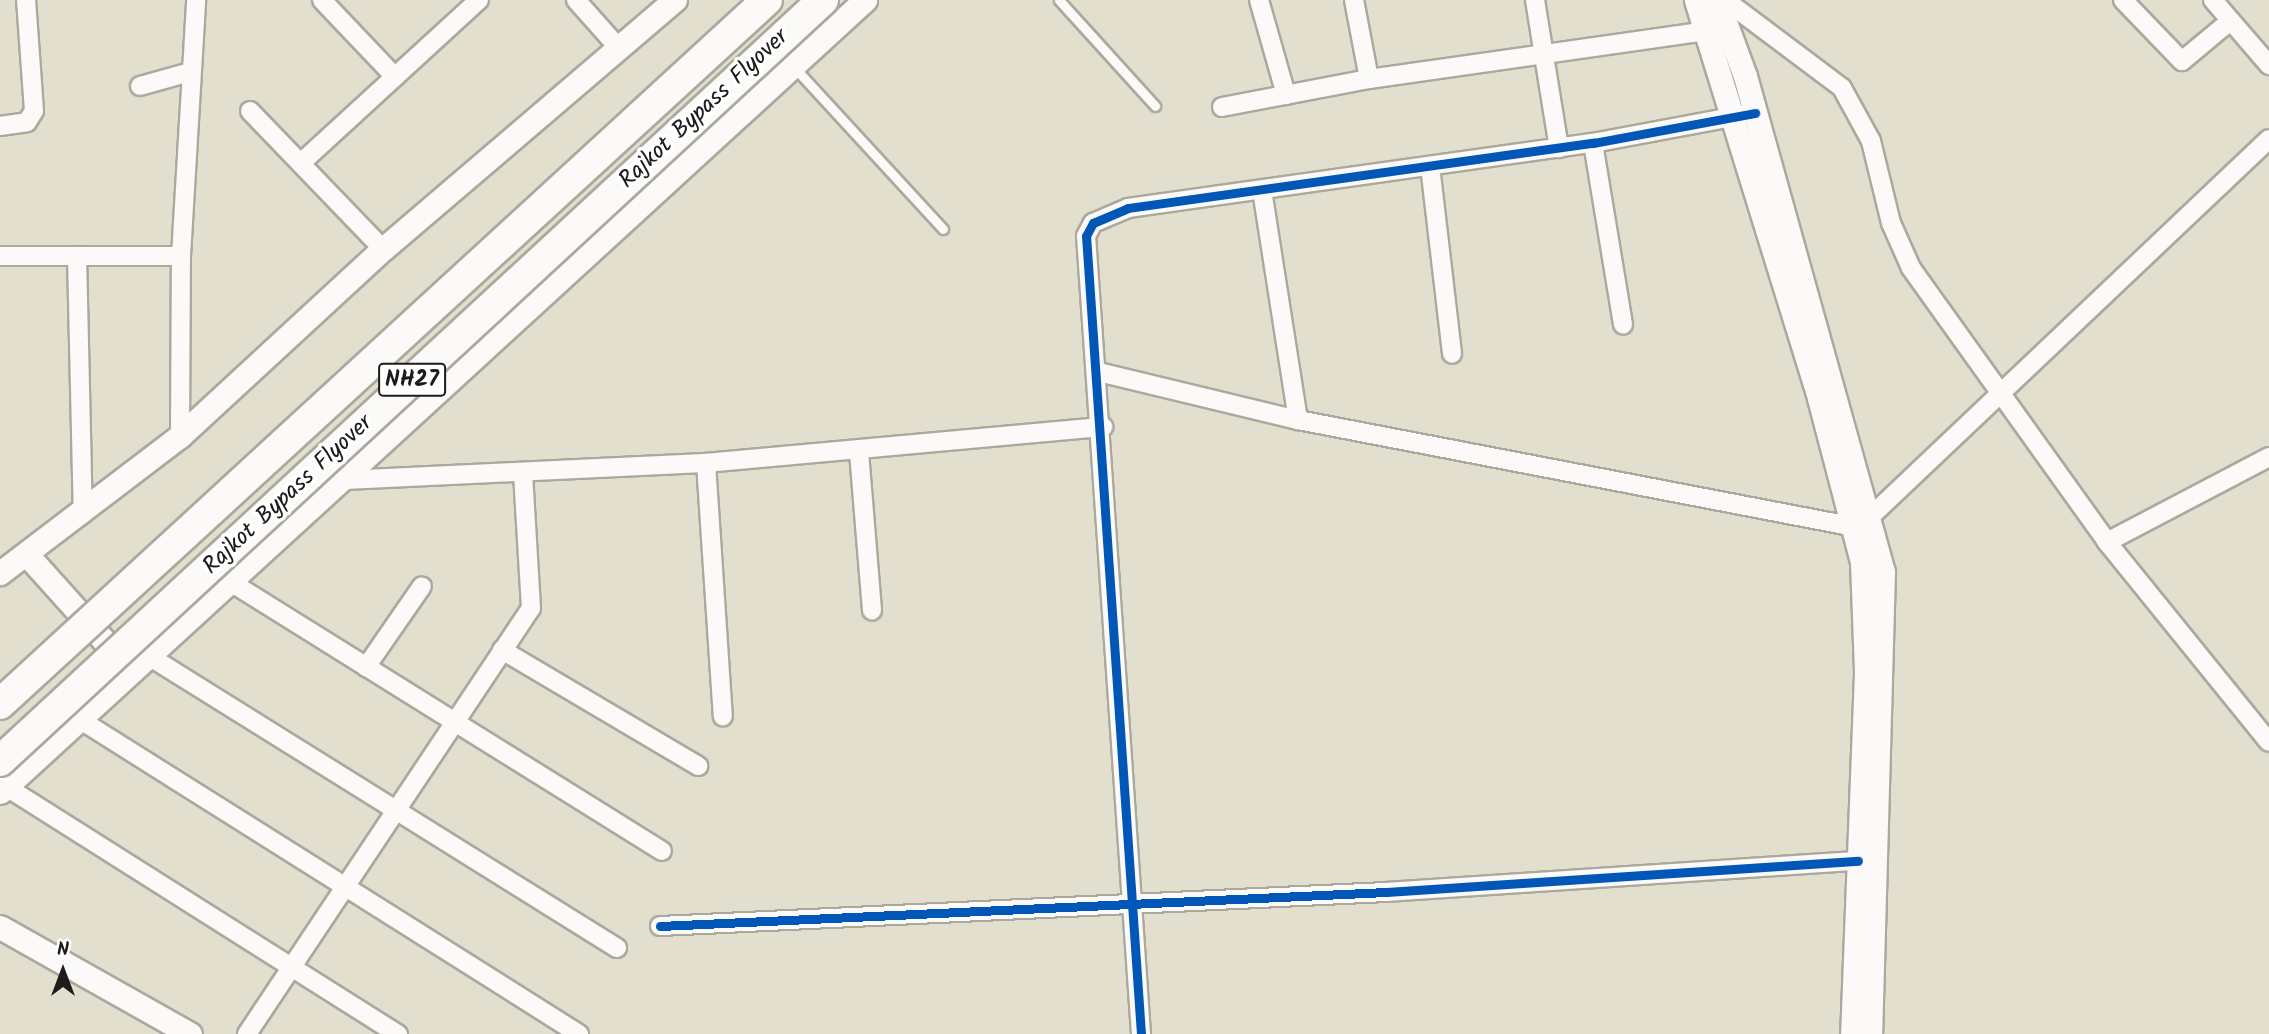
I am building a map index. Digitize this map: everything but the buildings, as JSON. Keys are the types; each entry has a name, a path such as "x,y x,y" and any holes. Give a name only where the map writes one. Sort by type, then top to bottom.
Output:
{"highway":[{"name":"Rajkot Bypass Flyover","path":"0,704 767,0"},
{"name":"Rajkot Bypass Flyover","path":"2,780 823,0"}],"street":[{"path":"0,126 27,122 34,111 26,0"},
{"path":"180,436 181,256 196,0"},
{"path":"322,0 395,77"},
{"path":"302,162 479,0"},
{"path":"576,0 617,46"},
{"path":"0,573 29,557 180,436 383,249 617,46 675,0"},
{"path":"398,1034 2,780 144,665 229,581 343,480 865,0"},
{"path":"1259,0 1286,95"},
{"path":"1354,0 1369,79"},
{"path":"1535,0 1559,148"},
{"path":"1696,0 1718,30"},
{"path":"1717,0 1718,30 1863,522 1886,617 1870,1034"},
{"path":"1725,0 1820,68 1858,111 1907,260 2107,542 2269,742"},
{"path":"2123,0 2182,61 2230,21"},
{"path":"2213,0 2269,65"},
{"path":"1222,107 1369,79 1718,30"},
{"path":"140,86 190,72"},
{"path":"250,111 383,249"},
{"path":"1141,1034 1129,904 1103,427 1086,236 1093,223 1117,211 1593,143 1745,115"},
{"path":"1593,143 1623,326"},
{"path":"1852,1034 1867,617 1863,522 2267,144"},
{"path":"1430,166 1452,354"},
{"path":"1262,190 1298,420"},
{"path":"0,256 181,256"},
{"path":"77,256 83,514"},
{"path":"1099,372 1298,420 1863,522"},
{"path":"343,480 706,463 859,452 1103,427"},
{"path":"859,452 872,610"},
{"path":"2107,542 2269,457"},
{"path":"706,463 723,716"},
{"path":"247,1034 455,724 533,598 523,472"},
{"path":"29,557 144,665 399,806 617,948"},
{"path":"229,581 662,851"},
{"path":"366,667 422,586"},
{"path":"502,650 698,766"},
{"path":"79,719 579,1034"},
{"path":"660,926 1129,904 1858,861"},
{"path":"0,927 190,1034"}],"lane":[{"path":"1059,0 1155,106"},
{"path":"793,66 943,229"}],"cycle path":[{"path":"1141,1034 1086,236 1093,223 1128,208 1593,143 1755,113"},
{"path":"660,926 1387,892 1858,861"}]}
